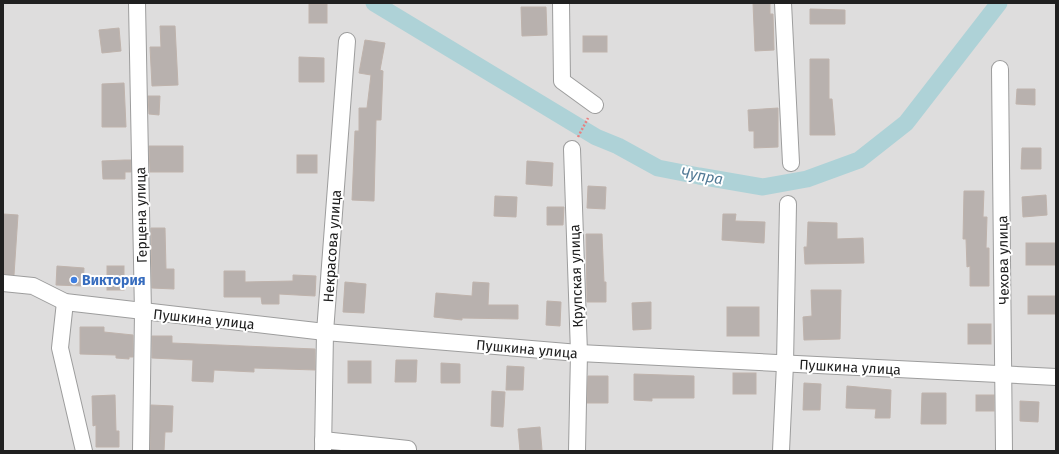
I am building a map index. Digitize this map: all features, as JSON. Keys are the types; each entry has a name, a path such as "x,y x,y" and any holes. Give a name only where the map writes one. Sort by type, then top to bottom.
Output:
{"street":[{"name":"Герцена улица","path":"136,3 143,313 141,451"},
{"path":"561,3 562,82 595,105"},
{"path":"783,3 791,163"},
{"name":"Некрасова улица","path":"323,445 325,332 347,41"},
{"name":"Чехова улица","path":"1000,69 1005,374 1004,451"},
{"name":"Крупская улица","path":"572,149 579,353 577,451"},
{"path":"781,451 786,364 788,204"},
{"name":"Пушкина улица","path":"3,283 33,286 65,302 143,313 325,332 579,353 1056,377"},
{"path":"65,302 60,348 84,451"},
{"path":"323,445 408,449 408,451"}],"path":[{"path":"572,149 595,105"}],"shaded area":[{"path":"3,3 1056,3 1056,451 3,451"}],"building":[{"path":"753,3 770,3 770,14 773,14 774,50 755,51"},
{"path":"309,4 327,4 327,23 309,23"},
{"path":"521,7 546,7 547,35 522,36"},
{"path":"810,9 845,10 845,24 810,24"},
{"path":"160,26 175,26 178,85 152,86 150,47 161,47"},
{"path":"119,28 121,51 102,53 99,30"},
{"path":"583,36 607,36 607,52 583,52"},
{"path":"365,40 385,43 380,70 383,71 381,120 376,120 374,201 352,200 355,131 359,131 359,108 367,108 371,75 359,73"},
{"path":"299,57 324,58 324,82 299,82"},
{"path":"810,59 829,59 829,99 832,99 835,135 810,135"},
{"path":"124,83 126,127 102,127 102,84"},
{"path":"1017,89 1035,89 1035,105 1016,104"},
{"path":"148,96 160,96 159,115 149,114"},
{"path":"778,108 778,147 754,148 754,131 749,131 748,110"},
{"path":"149,146 183,146 183,172 150,172"},
{"path":"1022,148 1041,148 1041,169 1021,169"},
{"path":"297,155 317,155 317,173 297,173"},
{"path":"131,160 131,172 125,172 125,179 103,179 102,161"},
{"path":"527,161 553,163 552,186 526,184"},
{"path":"588,186 606,187 605,209 587,208"},
{"path":"964,191 984,191 983,217 987,217 986,248 989,248 989,286 970,286 970,266 967,267 966,239 963,239"},
{"path":"1046,195 1047,215 1023,217 1022,197"},
{"path":"495,196 517,197 516,217 494,216"},
{"path":"547,207 564,207 563,225 547,225"},
{"path":"3,214 18,215 14,275 3,274"},
{"path":"723,214 736,214 735,221 765,222 764,243 722,240"},
{"path":"808,222 837,223 837,239 863,238 864,263 805,264 804,247 807,247"},
{"path":"151,228 165,228 166,269 174,269 174,289 152,288"},
{"path":"586,234 602,234 606,302 587,302"},
{"path":"1026,243 1056,243 1056,265 1026,265"},
{"path":"57,266 84,268 83,286 56,285"},
{"path":"107,266 124,266 124,290 107,290"},
{"path":"224,271 245,271 245,282 293,281 293,275 316,276 315,296 279,294 279,304 262,304 261,297 224,297"},
{"path":"345,282 366,284 364,313 343,312"},
{"path":"473,282 489,283 488,305 518,305 518,319 462,318 462,320 434,317 436,293 472,296"},
{"path":"811,290 841,290 840,339 804,340 803,317 812,316"},
{"path":"1028,296 1056,296 1056,314 1028,314"},
{"path":"547,301 561,302 560,326 546,325"},
{"path":"651,302 651,329 633,330 632,303"},
{"path":"727,307 759,307 759,336 727,336"},
{"path":"968,324 991,324 991,344 968,344"},
{"path":"80,327 104,327 104,332 133,335 133,357 129,357 129,359 116,358 116,355 80,354"},
{"path":"152,336 172,336 172,343 315,349 315,370 254,368 254,372 214,370 213,382 192,381 193,360 152,358"},
{"path":"396,360 417,360 416,382 395,382"},
{"path":"348,361 371,361 371,383 348,383"},
{"path":"441,363 460,364 460,383 441,383"},
{"path":"507,366 524,367 523,390 506,390"},
{"path":"733,373 756,373 756,394 733,394"},
{"path":"634,374 694,376 694,398 652,398 652,401 634,400"},
{"path":"588,376 608,376 608,403 587,403"},
{"path":"804,383 821,384 820,410 803,410"},
{"path":"847,386 891,390 890,418 875,418 876,409 846,408"},
{"path":"492,391 505,392 503,427 491,426"},
{"path":"922,393 946,393 946,424 921,424"},
{"path":"115,395 116,431 119,431 119,447 96,447 96,425 93,426 92,396"},
{"path":"976,395 994,395 994,411 976,411"},
{"path":"1020,401 1039,402 1038,422 1020,421"},
{"path":"151,405 173,406 172,432 165,432 164,451 150,451"},
{"path":"540,427 542,450 520,451 518,429"}],"waterway":[{"name":"Чупра","path":"374,3 596,137 618,146 658,168 763,187 807,179 859,160 906,123 999,3"}],"place":[{"name":"Виктория","path":"74,280"}]}
